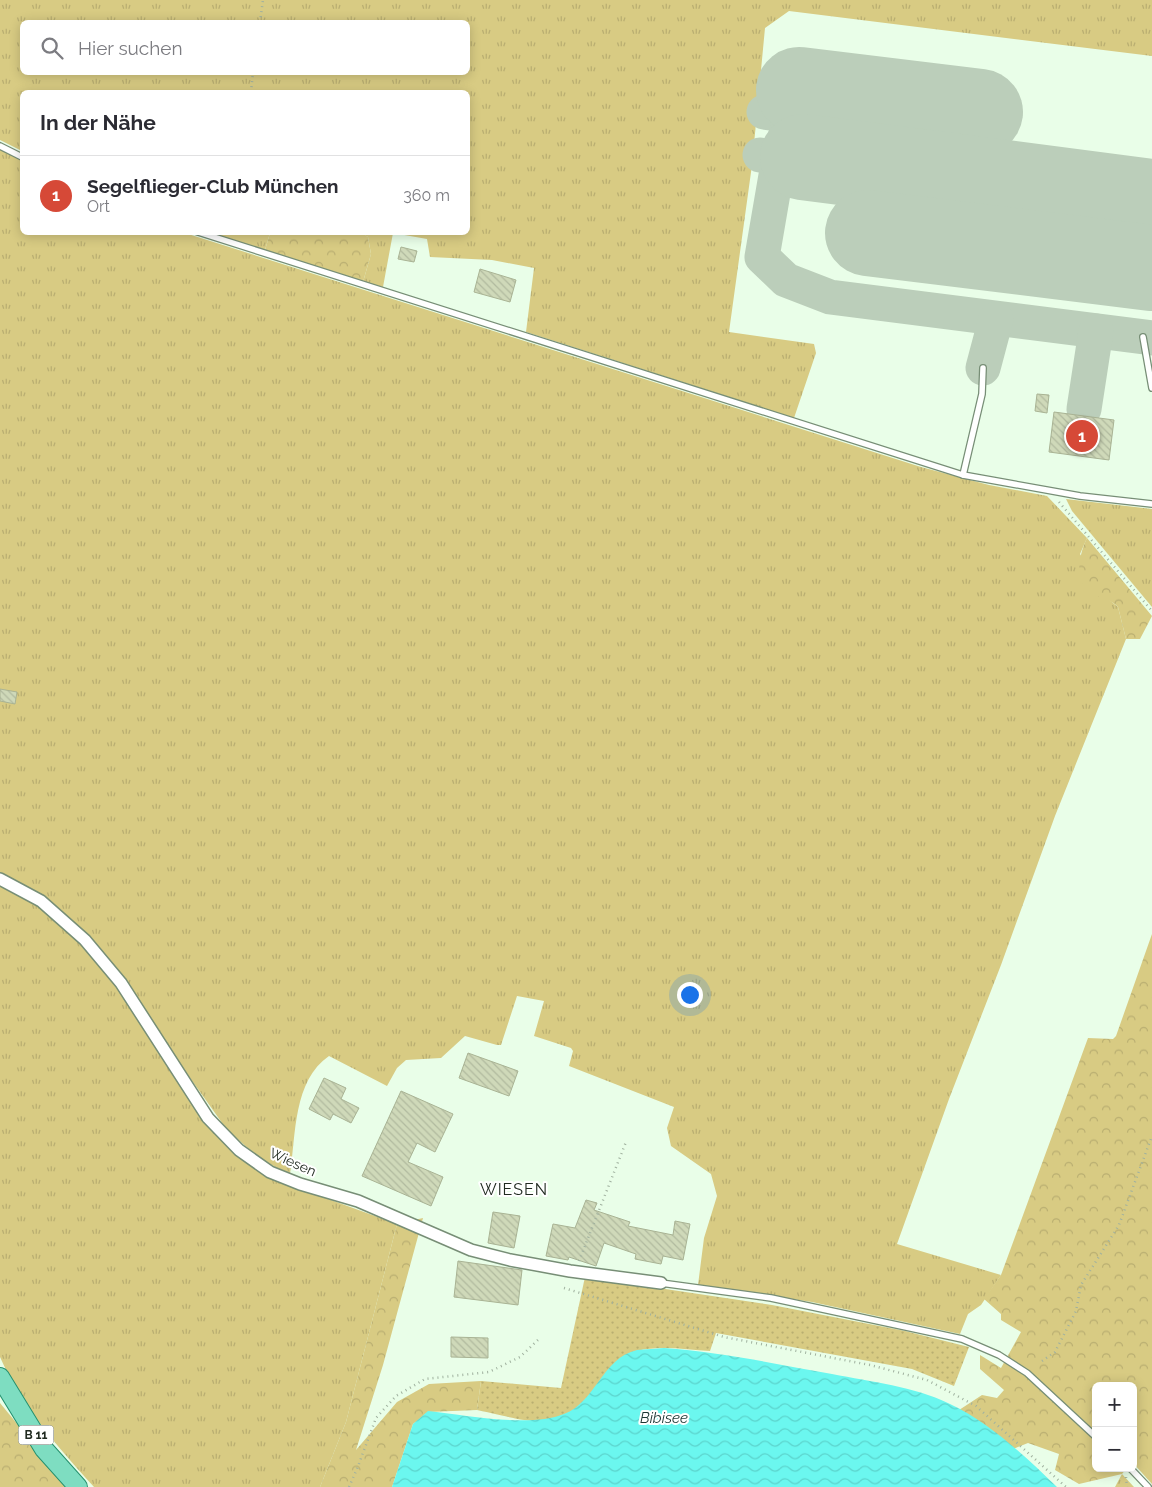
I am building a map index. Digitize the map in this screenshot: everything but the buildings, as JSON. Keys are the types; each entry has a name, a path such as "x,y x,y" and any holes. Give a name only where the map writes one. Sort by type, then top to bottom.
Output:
{"main road":[{"name":"B 11","path":"0,1377 44,1449 78,1487"}],"street":[{"name":"Wiesen","path":"0,879 41,901 85,940 121,983 208,1118 239,1150 270,1172 300,1184 358,1201 471,1250 510,1260 570,1271 661,1283"}],"lane":[{"path":"0,146 20,156"},
{"path":"207,235 963,475 1056,492 1152,504"},
{"path":"1143,337 1152,388"},
{"path":"963,475 982,394 983,368"},
{"path":"661,1283 771,1298 962,1339 999,1355 1027,1373 1092,1433"},
{"path":"1134,1472 1148,1487"}],"path":[{"path":"260,20 263,0"},
{"path":"251,90 254,75"},
{"path":"1056,492 1063,508 1152,611"},
{"path":"1042,1361 1055,1352 1076,1311 1081,1285 1119,1225 1152,1136"},
{"path":"570,1271 580,1260 626,1142"},
{"path":"564,1288 724,1337 861,1363 927,1380 976,1406 990,1421 1066,1487"},
{"path":"348,1487 358,1469 376,1418 396,1396 425,1379 488,1372 520,1357 539,1339"}],"green space":[{"path":"0,0 1152,0 1152,56 789,11 765,28 752,165 729,332 814,344 816,353 794,418 526,332 534,268 492,260 430,257 427,239 404,235 470,235 470,90 20,90 20,150 0,140"},
{"path":"0,149 20,159 20,235 191,235 921,467 989,485 1047,496 1087,538 1080,554 1108,599 1118,607 1126,639 1055,816 897,1244 1001,1275 981,1305 968,1314 960,1334 812,1302 698,1285 704,1238 717,1196 711,1174 671,1146 667,1128 674,1107 569,1066 573,1051 571,1048 534,1036 544,1001 517,996 501,1045 465,1036 441,1058 406,1060 397,1068 387,1086 329,1056 317,1067 302,1094 295,1126 290,1174 281,1170 255,1154 225,1127 93,942 0,875"},
{"path":"216,235 269,235 265,250"},
{"path":"269,235 365,235 368,237 371,254 363,282 265,250"},
{"path":"364,235 393,235 383,287 363,282 371,254 368,237"},
{"path":"1066,499 1152,509 1152,607 1072,511"},
{"path":"1087,538 1152,616 1140,639 1126,639 1118,607 1091,593 1083,585 1079,572 1080,557"},
{"path":"0,883 44,909 79,939 117,986 206,1119 298,1188 397,1224 346,1422 320,1487 94,1487 42,1426 9,1375 0,1357"},
{"path":"1152,934 1152,1484 1137,1467 1137,1382 1092,1382 1092,1472 1124,1472 1079,1484 1055,1470 1059,1454 1028,1443 1008,1451 956,1412 982,1395 997,1398 1004,1390 980,1369 980,1355 1001,1368 1021,1332 1001,1320 1001,1314 984,1299 1001,1275 1088,1038 1113,1039 1116,1036"},
{"path":"423,1218 383,1365 356,1450 397,1402 429,1384 481,1381 477,1410 428,1412 413,1424 392,1487 320,1487 346,1422 397,1224"},
{"path":"585,1277 772,1305 905,1331 969,1347 954,1386 912,1369 716,1333 710,1351 655,1348 627,1354 619,1359 584,1403 558,1417 536,1421 477,1410 481,1381 561,1388"},
{"path":"0,1403 69,1487 0,1487"},
{"path":"1122,1474 1134,1487 1115,1487"}],"water":[{"name":"Bibisee","path":"664,1348 706,1352 769,1362 892,1385 922,1393 950,1404 993,1430 1020,1452 1057,1487 392,1487 413,1424 428,1411 498,1419 534,1420 550,1418 575,1408 592,1391 615,1362 625,1355 637,1350"}],"taxiway":[{"path":"760,155 779,158 799,90"},
{"path":"764,112 792,116"},
{"path":"803,157 779,158 762,257 786,280 830,297 1152,338"},
{"path":"983,368 996,319"},
{"path":"1084,409 1096,331"}],"runway":[{"path":"799,90 980,112"},
{"path":"803,157 1152,202"},
{"path":"868,233 1152,268"}],"place":[{"name":"Segelflieger-Club München","path":"1082,436"}],"district":[{"name":"WIESEN","path":"514,1189"}]}
